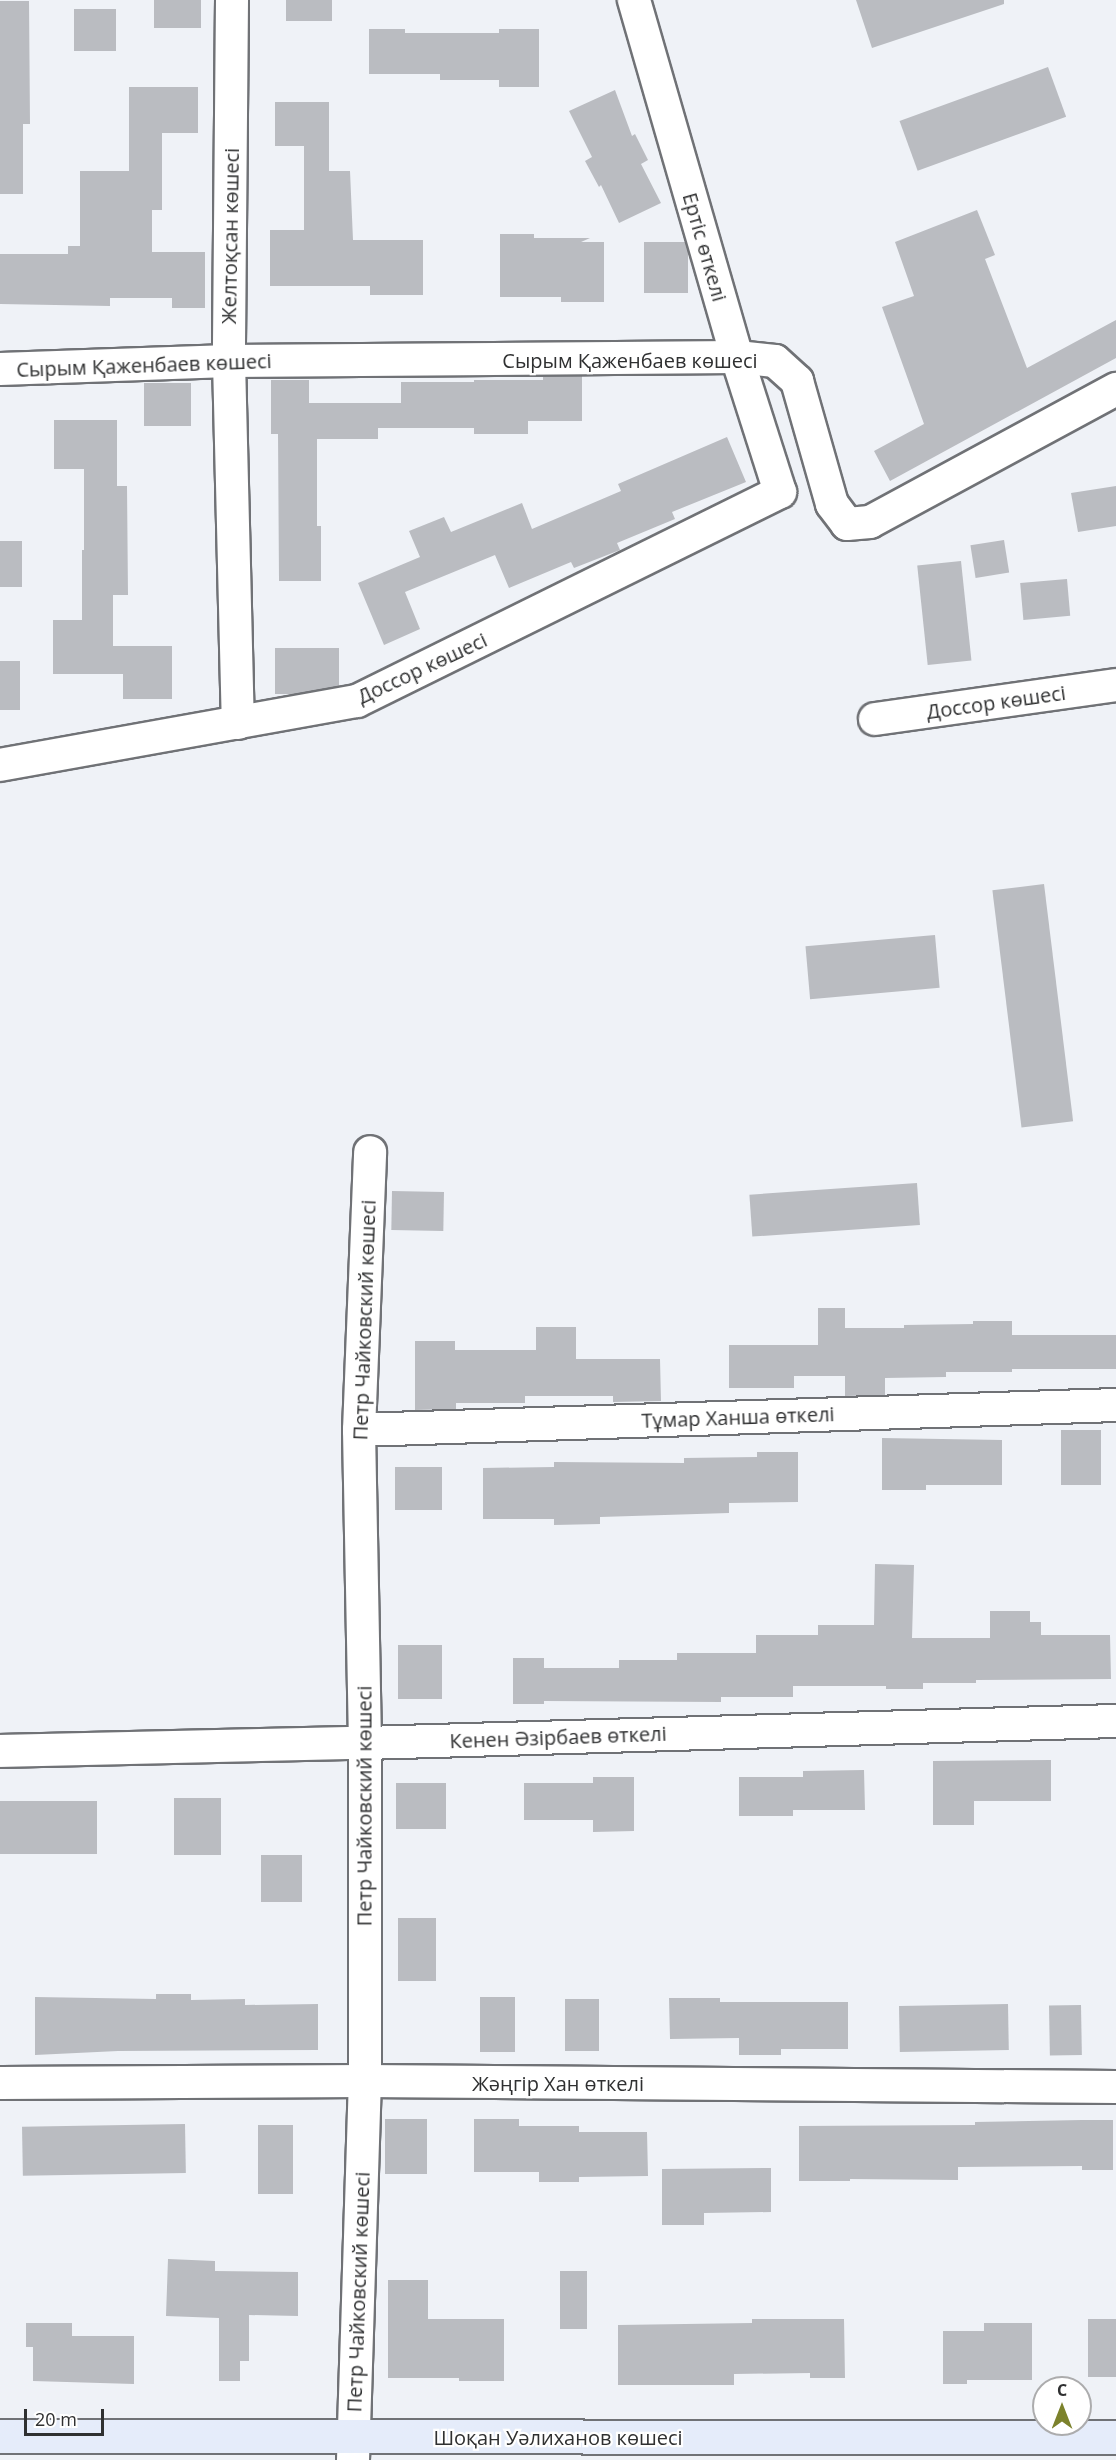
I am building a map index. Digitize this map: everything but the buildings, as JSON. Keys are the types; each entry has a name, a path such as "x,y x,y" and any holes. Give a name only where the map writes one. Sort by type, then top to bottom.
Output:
{"main road":[{"name":"Шоқан Уәлиханов көшесі","path":"0,2436 353,2448 1116,2437"}],"street":[{"name":"Желтоқсан көшесі","path":"232,0 229,361 238,723"},
{"name":"Ертіс өткелі","path":"634,0 737,357 780,492"},
{"name":"Сырым Қаженбаев көшесі","path":"0,369 229,361 737,357 775,361 797,381 832,504 847,524 870,522 1116,389"},
{"name":"Доссор көшесі","path":"0,765 357,701 780,492"},
{"name":"Доссор көшесі","path":"875,718 1116,685"},
{"name":"Петр Чайковский көшесі","path":"353,2448 365,2081 365,1743 359,1430 370,1152"},
{"name":"Тұмар Ханша өткелі","path":"359,1430 1116,1405"},
{"name":"Кенен Әзірбаев өткелі","path":"0,1751 365,1743 1116,1721"},
{"name":"Жәңгір Хан өткелі","path":"0,2083 365,2081 1116,2087"}]}
